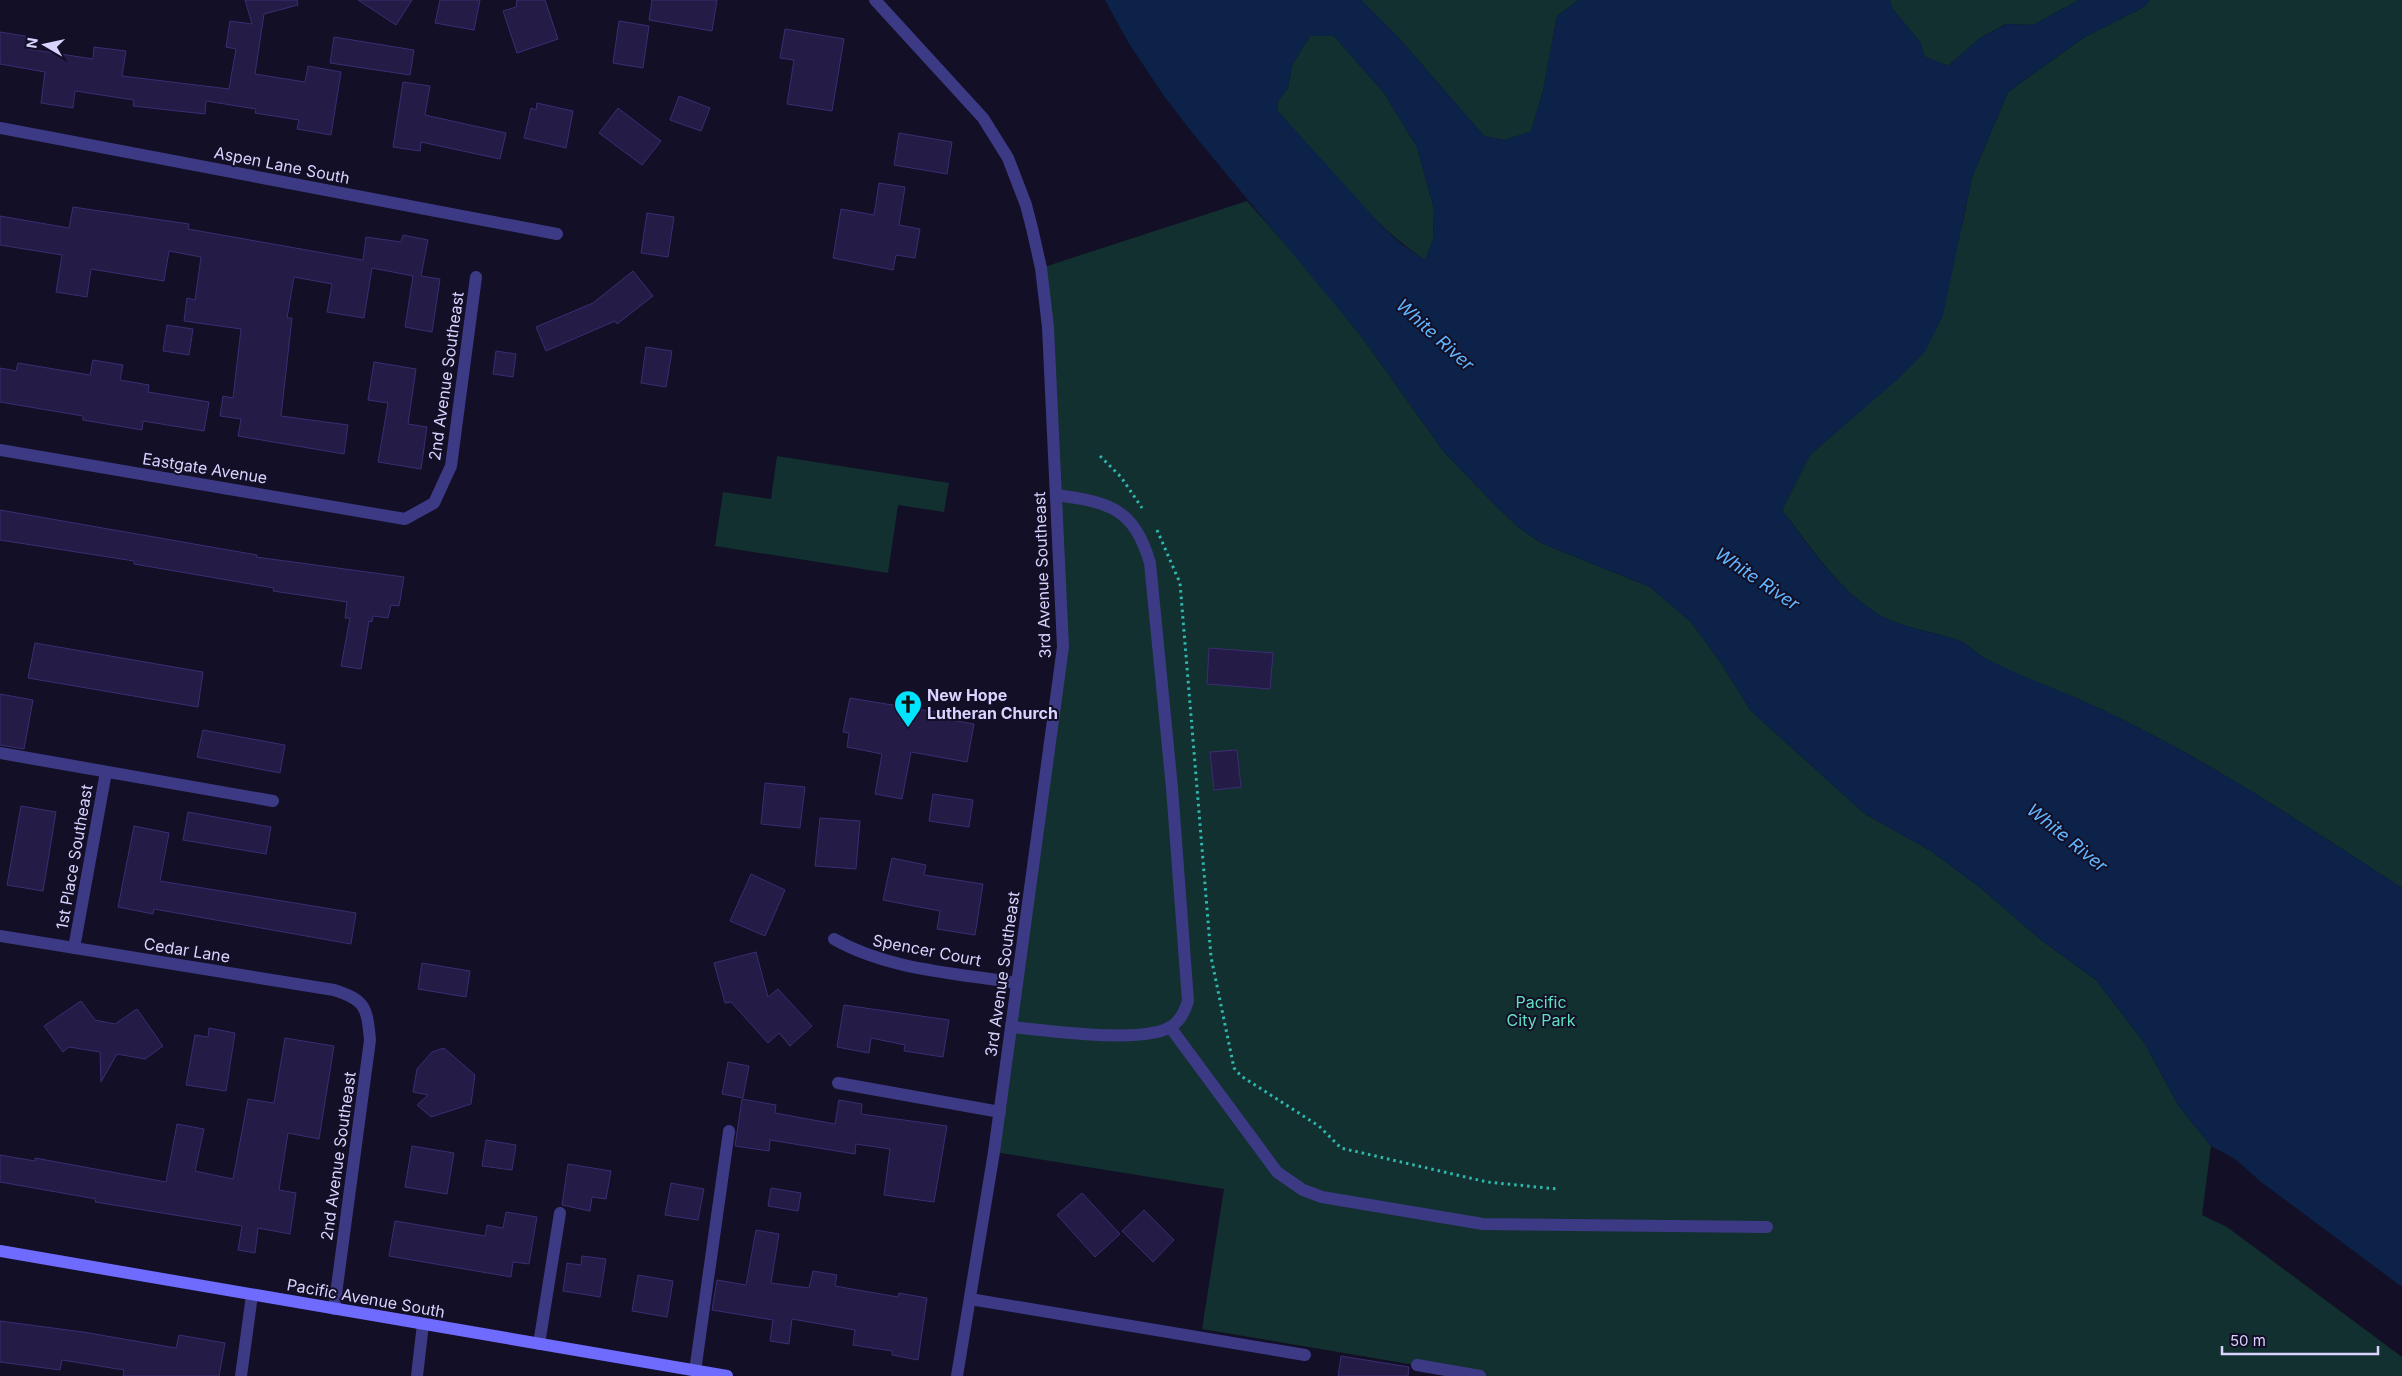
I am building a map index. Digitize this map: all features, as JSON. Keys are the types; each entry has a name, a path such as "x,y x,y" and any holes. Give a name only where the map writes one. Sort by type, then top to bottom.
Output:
{"street":[{"name":"3rd Avenue Southeast","path":"875,0 983,118 1008,158 1018,180 1028,212 1043,288 1048,327 1063,647 1000,1112 957,1376"},
{"name":"Aspen Lane South","path":"0,128 557,234"},
{"name":"2nd Avenue Southeast","path":"405,519 434,504 451,466 476,277"},
{"name":"Eastgate Avenue","path":"0,450 405,519"},
{"path":"1011,1027 1129,1036 1144,1035 1170,1027 1185,1012 1188,1001 1187,969 1150,563 1138,529 1127,516 1090,499 1056,495"},
{"path":"0,753 274,801"},
{"name":"1st Place Southeast","path":"74,948 106,772"},
{"name":"Cedar Lane","path":"0,936 334,990 355,996 364,1008"},
{"name":"Spencer Court","path":"834,939 855,951 882,960 1017,983"},
{"name":"2nd Avenue Southeast","path":"334,1309 370,1040 368,1018 364,1008"},
{"path":"1170,1027 1276,1172 1303,1190 1322,1196 1483,1224 1767,1228"},
{"path":"838,1084 1000,1112"},
{"path":"691,1372 729,1131"},
{"path":"539,1344 560,1213"},
{"name":"Pacific Avenue South","path":"0,1251 691,1372 727,1376"},
{"path":"241,1376 252,1295"},
{"path":"970,1299 1305,1355"},
{"path":"418,1376 423,1324"},
{"path":"1417,1365 1480,1376"}],"path":[{"path":"1100,456 1120,477 1146,514"},
{"path":"1151,522 1162,537 1180,583 1211,957 1234,1068 1241,1076 1319,1126 1341,1148 1488,1182 1557,1189"}],"green space":[{"path":"1361,0 1579,0 1557,16 1543,91 1531,132 1504,140 1484,136 1398,37"},
{"path":"1890,0 2079,0 2033,25 2006,24 1980,38 1948,66 1925,57 1920,42 1892,8"},
{"path":"2150,0 2402,0 2402,888 2258,795 2145,731 2092,705 1998,665 1961,641 1905,626 1876,613 1836,579 1782,510 1810,455 1845,424 1962,226 1972,177 2008,92 2083,38 2144,7"},
{"path":"1310,36 1334,36 1384,93 1417,147 1434,209 1433,240 1425,260 1366,210 1277,110 1278,101 1288,88 1292,65"},
{"name":"Pacific City Park","path":"1247,201 1303,264 1361,336 1444,452 1517,526 1541,543 1650,587 1691,622 1721,663 1751,711 1865,814 1931,851 1982,889 2041,940 2096,980 2145,1044 2178,1105 2211,1146 2202,1215 2227,1227 2402,1357 2402,1376 1480,1376 1202,1329 1224,1189 994,1152 1063,647 1041,268"},
{"path":"777,456 949,483 944,512 898,505 888,573 715,546 723,492 771,499"}],"water":[{"name":"White River","path":"1105,0 1361,0 1398,37 1484,136 1504,140 1531,131 1543,91 1557,16 1579,0 1890,0 1892,8 1920,42 1925,57 1948,66 1980,38 2007,24 2033,25 2079,0 2150,0 2144,7 2083,38 2008,92 1972,177 1943,316 1924,353 1898,379 1810,455 1782,510 1824,566 1862,603 1876,613 1905,626 1961,641 1998,665 2092,705 2145,731 2258,795 2402,888 2402,1287 2261,1182 2235,1159 2211,1146 2178,1105 2145,1044 2096,980 2041,940 1982,889 1931,851 1865,814 1751,711 1721,663 1691,622 1650,587 1541,543 1517,526 1496,506 1444,452 1361,336 1194,135 1164,96 1128,42","holes":["1310,36 1334,36 1384,93 1417,147 1434,209 1433,240 1425,260 1401,244 1381,225 1277,110 1278,101 1288,88 1292,65"]}],"building":[{"path":"245,0 297,0 298,5 264,14 255,74 305,82 308,66 341,72 331,135 297,129 299,120 255,113 256,109 206,101 205,114 133,106 134,100 75,91 73,108 41,103 45,72 0,64 0,32 31,37 28,49 93,59 94,47 126,51 122,76 229,89 236,49 226,47 230,21 252,24"},
{"path":"358,0 412,0 396,25"},
{"path":"440,0 480,0 474,30 435,23"},
{"path":"517,0 545,0 558,39 517,53 503,11 516,7"},
{"path":"652,0 717,0 712,31 649,20"},
{"path":"619,21 649,26 643,68 613,63"},
{"path":"785,29 844,39 832,111 787,104 794,60 780,58"},
{"path":"334,37 414,50 410,75 330,63"},
{"path":"403,82 430,86 425,115 506,133 500,159 421,142 420,151 393,147"},
{"path":"679,96 710,108 701,131 670,120"},
{"path":"537,103 573,111 566,148 524,138 531,108 536,110"},
{"path":"618,108 661,141 642,165 599,133"},
{"path":"899,133 952,142 947,174 894,165"},
{"path":"879,183 905,187 899,225 920,229 915,258 896,255 893,270 833,258 841,209 874,215"},
{"path":"73,207 189,224 188,229 363,260 366,237 401,242 403,235 428,240 421,276 440,279 432,332 405,327 413,276 372,268 364,318 327,312 332,284 294,277 287,318 292,318 281,416 348,425 344,454 238,436 241,419 220,416 223,396 233,398 241,329 184,321 187,298 195,300 201,257 169,251 164,281 91,269 87,297 56,292 62,255 0,245 0,216 69,228"},
{"path":"647,213 674,217 668,257 641,253"},
{"path":"633,271 653,296 617,324 615,321 546,351 536,327 593,303"},
{"path":"167,325 193,329 189,355 163,351"},
{"path":"646,347 672,351 666,387 641,383"},
{"path":"496,351 516,354 513,377 493,374"},
{"path":"93,360 123,365 120,380 149,385 148,392 209,402 204,431 143,421 142,430 83,420 83,416 0,402 0,368 16,371 18,363 90,375"},
{"path":"374,362 416,369 408,424 427,427 421,469 378,462 388,403 368,400"},
{"path":"0,510 257,555 256,557 404,577 399,606 391,605 388,618 373,616 372,622 369,621 361,669 341,666 350,618 345,618 347,602 273,591 274,588 134,564 134,561 0,540"},
{"path":"35,643 203,672 198,707 28,678"},
{"path":"1209,648 1273,653 1270,689 1207,684"},
{"path":"0,694 33,700 24,749 0,745"},
{"name":"New Hope Lutheran Church","path":"850,698 941,713 942,710 958,713 957,721 974,724 967,762 911,752 902,799 875,794 882,754 847,747 849,733 843,732"},
{"path":"203,730 285,745 280,773 197,757"},
{"path":"1237,750 1241,787 1214,790 1210,752"},
{"path":"765,783 805,787 800,828 761,824"},
{"path":"933,794 973,800 969,827 929,821"},
{"path":"21,806 56,812 43,891 7,885"},
{"path":"188,812 271,827 266,854 183,840"},
{"path":"820,818 860,821 856,869 815,866"},
{"path":"134,826 169,833 160,881 356,913 351,944 154,909 153,914 118,907"},
{"path":"892,858 926,865 924,875 983,884 975,935 937,929 940,911 883,900"},
{"path":"751,874 785,890 765,936 730,921"},
{"path":"756,952 768,997 778,989 812,1026 790,1046 779,1033 768,1043 731,1002 725,1003 714,963"},
{"path":"422,963 470,971 466,997 418,989"},
{"path":"81,1001 95,1020 115,1024 137,1009 163,1046 145,1059 117,1054 101,1082 100,1052 69,1047 63,1052 44,1026"},
{"path":"844,1005 949,1020 943,1057 904,1051 905,1045 871,1038 869,1053 837,1047"},
{"path":"209,1028 235,1033 226,1091 186,1085 195,1035 208,1037"},
{"path":"285,1038 334,1046 319,1139 288,1133 279,1190 296,1193 290,1234 258,1228 255,1253 238,1250 242,1226 95,1202 96,1199 0,1182 0,1155 35,1161 35,1158 166,1182 177,1124 204,1129 195,1171 233,1179 248,1099 274,1103"},
{"path":"444,1048 475,1075 471,1104 431,1117 417,1105 428,1095 413,1092 417,1069 432,1052"},
{"path":"728,1062 749,1066 743,1098 722,1094"},
{"path":"742,1099 776,1105 775,1113 835,1124 839,1100 862,1104 861,1114 947,1126 934,1202 884,1195 890,1149 856,1144 855,1154 770,1140 769,1151 735,1146"},
{"path":"486,1140 516,1145 512,1170 482,1166"},
{"path":"412,1146 454,1153 447,1194 405,1187"},
{"path":"568,1164 611,1171 606,1199 592,1197 590,1211 562,1205"},
{"path":"671,1183 704,1189 698,1220 665,1215"},
{"path":"771,1188 801,1193 798,1211 768,1206"},
{"path":"1082,1193 1120,1234 1095,1257 1057,1215"},
{"path":"1144,1210 1174,1240 1153,1262 1122,1231"},
{"path":"506,1212 537,1217 529,1264 513,1262 511,1277 389,1256 395,1221 485,1236 487,1225 503,1228"},
{"path":"756,1230 779,1234 771,1283 809,1288 813,1271 837,1275 835,1286 898,1297 899,1293 927,1298 918,1360 892,1355 892,1351 853,1345 855,1330 792,1319 789,1344 770,1341 773,1320 712,1310 717,1280 746,1285"},
{"path":"582,1256 606,1259 600,1297 563,1291 567,1263 581,1265"},
{"path":"638,1275 673,1281 667,1317 632,1311"},
{"path":"0,1321 83,1332 176,1348 179,1335 225,1343 219,1376 123,1376 124,1370 62,1360 60,1370 0,1362"},
{"path":"1341,1356 1409,1367 1408,1376 1338,1376"}],"place":[{"name":"New Hope Lutheran Church","path":"908,728"}]}
